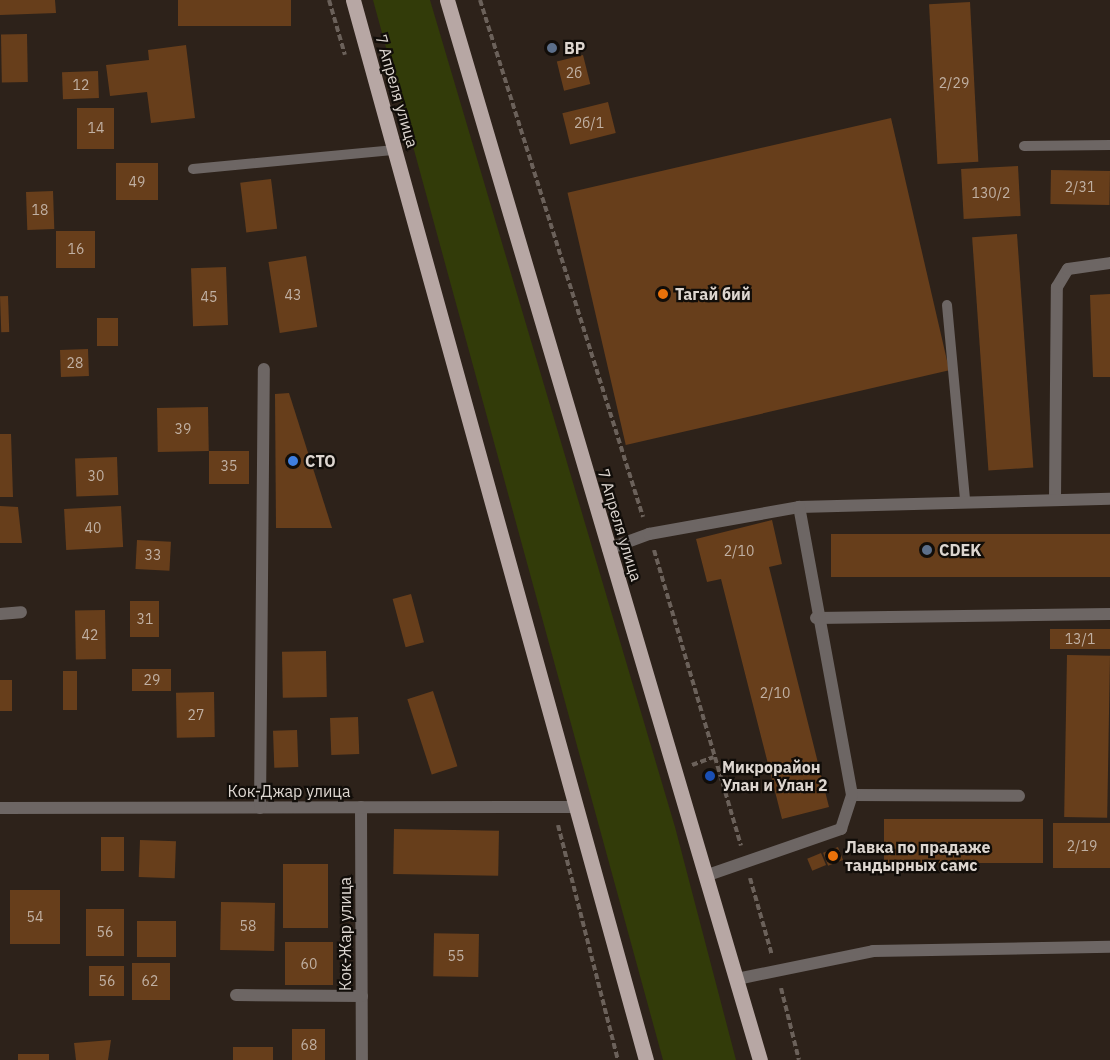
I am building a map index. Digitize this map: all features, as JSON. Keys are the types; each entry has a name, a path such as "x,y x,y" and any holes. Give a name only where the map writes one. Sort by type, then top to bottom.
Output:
{"main road":[{"name":"7 Апреля улица","path":"353,0 646,1060"},
{"name":"7 Апреля улица","path":"447,0 608,549 708,875 760,1060"}],"street":[{"path":"1055,498 1057,287 1068,269 1110,263"},
{"path":"260,808 264,369"},
{"path":"608,549 649,534 799,507 965,499 1110,499"},
{"path":"708,875 841,829 852,795 816,618 799,507"},
{"path":"0,614 21,612"},
{"path":"816,618 1110,614"},
{"path":"852,795 1019,796"},
{"name":"Кок-Жар улица","path":"362,807 362,1060"},
{"name":"Кок-Джар улица","path":"0,808 577,807"},
{"path":"738,979 873,951 1110,947"},
{"path":"236,996 362,996"}],"lane":[{"path":"1024,146 1110,145"},
{"path":"193,169 395,150"},
{"path":"946,305 965,499"}],"green space":[{"path":"373,0 430,0 675,827 736,1060 663,1060"}],"building":[{"path":"0,0 55,0 56,13 0,15"},
{"path":"178,0 291,0 291,26 178,26"},
{"path":"970,2 978,162 937,164 929,4"},
{"path":"1,34 27,34 28,82 2,82"},
{"path":"186,45 195,118 151,123 147,92 110,96 106,65 149,60 148,50"},
{"path":"583,55 590,84 564,91 557,62"},
{"path":"98,71 99,98 63,99 62,72"},
{"path":"608,102 616,133 570,144 562,113"},
{"path":"77,108 114,108 114,149 77,149"},
{"path":"891,118 949,370 626,445 568,193"},
{"path":"116,163 158,163 158,200 116,200"},
{"path":"1018,166 1021,216 964,219 961,169"},
{"path":"1051,170 1110,171 1109,205 1050,204"},
{"path":"271,179 277,229 246,232 240,183"},
{"path":"53,191 54,229 27,230 26,192"},
{"path":"56,231 95,231 95,268 56,268"},
{"path":"1017,234 1033,467 988,471 972,237"},
{"path":"306,256 317,327 280,333 268,262"},
{"path":"226,267 228,325 193,326 191,268"},
{"path":"1110,294 1110,377 1093,377 1090,295"},
{"path":"0,296 8,296 9,332 1,332"},
{"path":"97,318 118,318 118,346 97,346"},
{"path":"88,349 89,376 61,377 60,350"},
{"name":"СТО","path":"289,393 332,528 276,528 275,394"},
{"path":"208,407 209,451 158,452 157,408"},
{"path":"0,434 11,434 13,497 0,497"},
{"path":"209,451 249,451 249,484 209,484"},
{"path":"117,457 118,495 76,496 75,458"},
{"path":"0,506 18,507 22,543 0,543"},
{"path":"121,506 123,547 66,550 64,509"},
{"path":"772,520 782,564 769,567 829,807 782,819 721,579 707,582 696,539"},
{"path":"831,534 1110,534 1110,577 831,577"},
{"path":"137,540 171,542 169,571 135,569"},
{"path":"411,594 424,642 406,647 393,599"},
{"path":"130,601 159,601 159,637 130,637"},
{"path":"105,610 106,659 76,660 75,611"},
{"path":"1050,629 1110,629 1110,649 1050,649"},
{"path":"326,651 327,697 283,698 282,652"},
{"path":"1067,655 1110,656 1107,818 1064,817"},
{"path":"132,669 171,669 171,691 132,691"},
{"path":"63,671 77,671 77,710 63,710"},
{"path":"0,680 12,680 12,711 0,711"},
{"path":"433,691 457,766 432,774 407,699"},
{"path":"214,692 215,737 177,738 176,693"},
{"path":"358,717 359,754 331,755 330,718"},
{"path":"297,730 298,767 274,768 273,731"},
{"path":"884,819 1043,819 1043,863 884,863"},
{"path":"1053,823 1110,823 1110,868 1053,868"},
{"path":"394,829 499,831 498,876 393,874"},
{"path":"101,837 124,837 124,871 101,871"},
{"path":"140,840 176,841 175,878 139,877"},
{"name":"Лавка по прадаже тандырных самс","path":"838,847 843,860 828,866 823,853"},
{"path":"821,853 826,865 812,871 807,859"},
{"path":"283,864 328,864 328,928 283,928"},
{"path":"10,890 60,890 60,944 10,944"},
{"path":"221,902 275,903 274,951 220,950"},
{"path":"86,909 124,909 124,956 86,956"},
{"path":"137,921 176,921 176,957 137,957"},
{"path":"434,933 479,934 478,977 433,976"},
{"path":"285,942 333,942 333,985 285,985"},
{"path":"132,963 170,963 170,1000 132,1000"},
{"path":"89,966 124,966 124,996 89,996"},
{"path":"292,1029 325,1029 325,1060 292,1060"},
{"path":"111,1040 108,1060 76,1060 74,1043"},
{"path":"233,1047 273,1047 273,1060 233,1060"},
{"path":"18,1054 49,1054 49,1060 18,1060"}],"place":[{"name":"BP","path":"552,48"},
{"name":"Тагай бий","path":"663,294"},
{"name":"СТО","path":"293,461"},
{"name":"CDEK","path":"927,550"},
{"name":"Микрорайон Улан и Улан 2","path":"710,776"},
{"name":"Лавка по прадаже тандырных самс","path":"833,856"}]}
